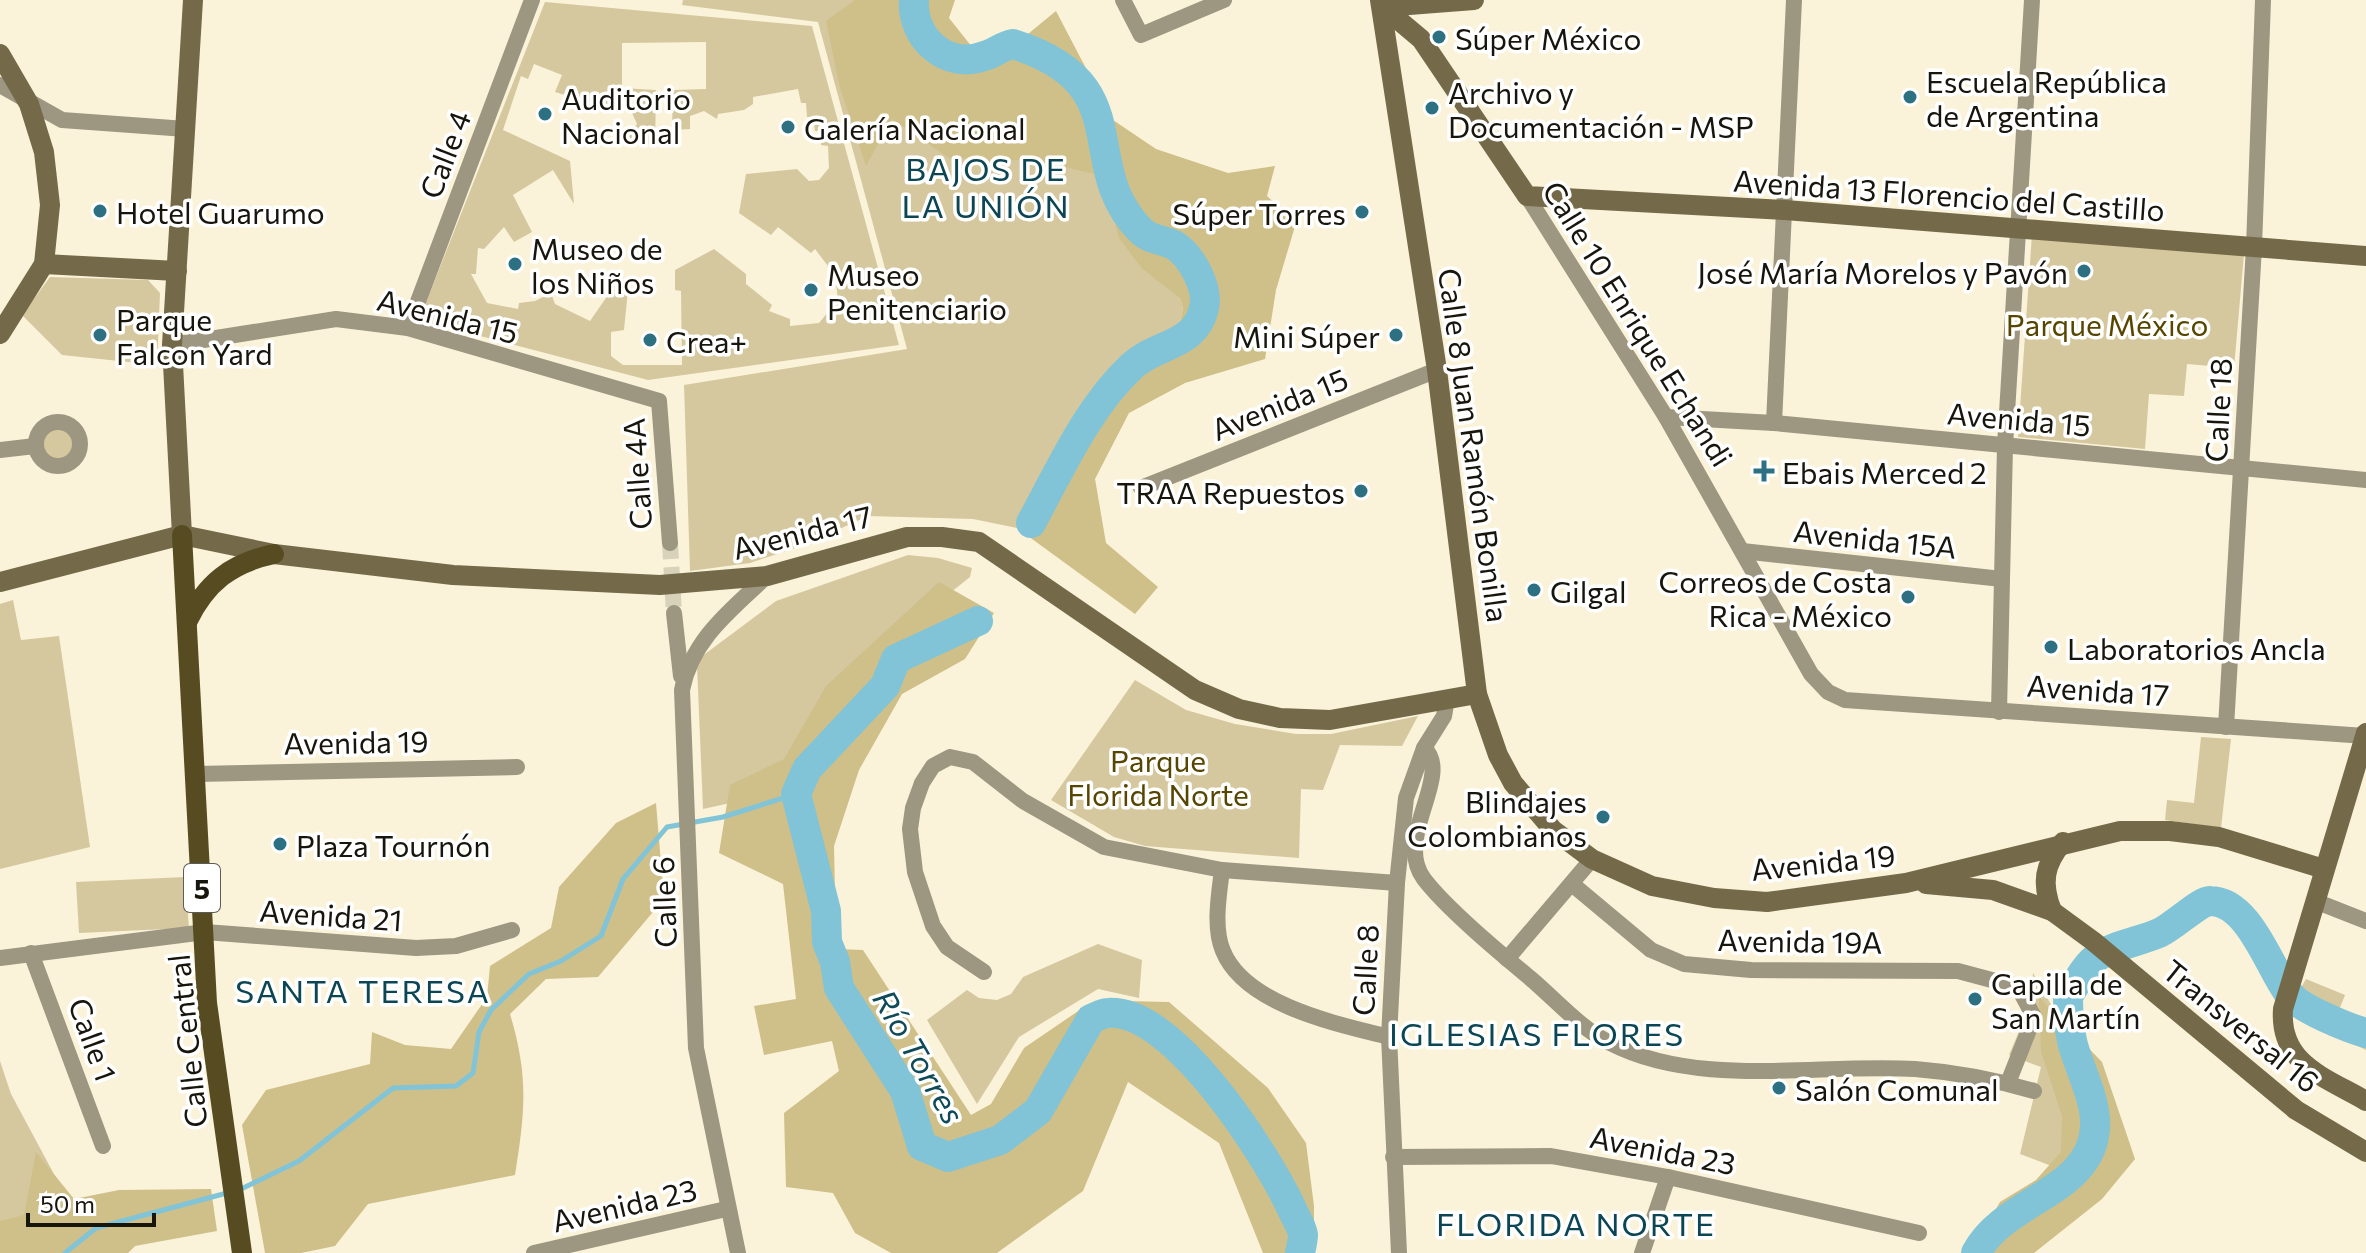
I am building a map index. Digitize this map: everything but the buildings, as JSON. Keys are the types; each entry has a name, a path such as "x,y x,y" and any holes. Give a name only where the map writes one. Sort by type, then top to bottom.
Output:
{"main road":[{"name":"Calle Central","path":"182,535 207,1003 242,1253"},
{"path":"187,622 212,583 230,568 274,554"}],"street":[{"path":"182,535 172,345 193,0"},
{"name":"Calle 4","path":"408,328 532,0"},
{"path":"1123,0 1141,35 1224,0"},
{"path":"1382,2 1474,0"},
{"path":"1774,423 1794,0"},
{"path":"1999,712 2005,446 2032,0"},
{"name":"Calle 18","path":"2226,727 2254,247 2263,0"},
{"name":"Calle 10 Enrique Echandi","path":"1382,2 1421,39 1527,196 1666,417 1811,674 1828,692"},
{"name":"Calle 8 Juan Ramón Bonilla","path":"1382,2 1437,370 1477,694 1498,755 1513,783 1553,830 1592,859"},
{"path":"0,54 29,104 49,177 44,264 0,334"},
{"path":"0,85 62,120 186,129"},
{"name":"Avenida 13 Florencio del Castillo","path":"1527,196 1785,210 2366,256"},
{"path":"44,264 177,271"},
{"name":"Avenida 15","path":"172,345 336,319 408,328 659,401"},
{"name":"Avenida 15","path":"1141,488 1437,370"},
{"name":"Calle 4A","path":"659,401 670,543"},
{"name":"Avenida 15","path":"1666,417 1774,423 2366,480"},
{"path":"0,450 35,446"},
{"name":"Avenida 17","path":"0,582 182,535 274,554 453,575 660,585 767,576 886,540 942,537 979,542 1046,585 1170,674 1195,690 1239,709 1280,718 1330,720 1477,694"},
{"name":"Avenida 15A","path":"1742,551 2002,579"},
{"name":"Calle 6","path":"738,1253 726,1209 696,1048 682,690 690,659 720,621 767,576"},
{"path":"674,613 682,690"},
{"name":"Avenida 17","path":"1828,692 1845,700 2366,735"},
{"name":"Calle 8","path":"1399,1253 1389,1037 1397,883 1406,798 1424,748 1444,716 1447,699"},
{"path":"2366,735 2283,1009 2287,1045 2299,1060 2366,1101"},
{"path":"1424,748 1432,755 1434,769 1417,827 1414,858 1424,878 1507,959 1607,1042 1648,1060 1695,1069 1916,1069 2008,1083 2034,1091"},
{"path":"984,972 947,947 933,926 915,872 910,829 913,808 922,783 933,766 950,757 973,762 1023,801 1104,847 1222,870 1397,883"},
{"name":"Avenida 19","path":"196,774 517,767"},
{"name":"Avenida 19","path":"1592,859 1652,886 1714,898 1767,902 1906,883 2063,842 2120,831 2170,831 2219,837 2324,869"},
{"path":"2052,911 2045,893 2045,874 2051,857 2063,842"},
{"path":"1507,959 1592,859"},
{"path":"1222,870 1218,907 1221,948 1236,975 1263,995 1341,1025 1389,1037"},
{"name":"Transversal 16","path":"1906,883 1993,890 2052,911 2093,941 2296,1110 2366,1152"},
{"name":"Avenida 19A","path":"1572,884 1651,950 1684,964 1751,970 1958,971 2018,987 2034,1017 2008,1083"},
{"path":"2315,901 2366,921"},
{"name":"Avenida 21","path":"0,958 205,932 416,948 456,946 512,930"},
{"name":"Calle 1","path":"31,953 103,1146"},
{"name":"Avenida 23","path":"1393,1157 1551,1156 1668,1177 1919,1233"},
{"path":"1642,1253 1668,1177"},
{"name":"Avenida 23","path":"538,1253 726,1209"}],"green space":[{"path":"683,0 903,0 904,35 1080,96 1143,270 1180,297 1183,308 1177,336 1148,345 1113,365 1069,430 1017,528 973,519 868,516 804,545 750,563 690,571 684,385 907,349 818,22 682,5"},
{"path":"545,2 812,26 899,345 648,380 419,320","holes":["706,42 706,89 673,90 672,130 690,129 690,116 704,111 717,119 718,114 744,110 753,104 753,97 798,89 801,103 806,103 807,117 813,117 815,131 820,131 821,145 828,146 829,168 819,180 809,181 797,169 746,174 739,213 771,235 778,227 811,253 815,249 828,266 834,266 838,300 819,323 790,326 790,319 769,311 772,305 746,284 746,274 714,249 675,270 675,290 681,291 682,365 623,365 611,356 611,332 624,330 628,290 617,282 590,321 555,304 551,293 535,301 519,303 518,309 487,303 471,274 476,274 478,248 484,249 504,227 514,242 532,232 513,195 553,170 574,204 570,161 503,130 521,76 528,79 534,64 562,75 555,92 599,105 605,113 611,106 628,104 637,124 627,139 655,146 656,90 622,88 622,43"]},
{"name":"Parque México","path":"2032,234 2244,254 2234,368 2187,364 2184,396 2149,394 2145,449 2018,437"},
{"name":"Parque Falcon Yard","path":"50,277 148,280 160,293 157,365 62,355 22,315"},
{"path":"58,427 70,432 75,444 70,456 58,461 46,456 41,444 46,432"},
{"path":"908,555 938,558 972,568 970,577 876,652 784,791 703,809 697,665 705,654 776,601"},
{"path":"13,600 21,640 59,636 90,847 0,869 0,604"},
{"name":"Parque Florida Norte","path":"1135,680 1186,710 1235,724 1296,734 1331,734 1418,716 1402,746 1340,745 1323,790 1301,789 1299,858 1145,846 1114,837 1051,800"},
{"path":"2201,737 2231,739 2221,828 2165,820 2167,800 2194,803"},
{"path":"185,877 189,928 79,933 76,882"},
{"path":"1098,944 1142,960 1139,998 1098,989 1019,1037 977,1104 927,1020 967,990 979,998 997,1000 1011,994 1023,977"},
{"path":"2033,973 2053,1008 2067,1172 2020,1154 2041,1067 2009,1055 2029,1008"},
{"path":"2306,979 2345,995 2339,1010 2366,1020 2366,1050 2287,1012"},
{"path":"0,1061 11,1094 70,1204 0,1237"}],"shaded area":[{"path":"855,0 955,0 949,18 976,52 996,60 1056,11 1113,120 1156,149 1228,173 1275,166 1267,196 1296,223 1276,290 1265,359 1185,383 1129,413 1095,479 1106,543 1158,587 1135,614 1017,528 1069,430 1113,364 1148,345 1177,336 1183,308 1180,298 1143,270 1119,238 1102,176 1041,161 949,158 892,119 866,166 840,88 826,21"},
{"path":"939,582 994,613 965,659 902,694 859,770 834,846 835,894 830,907 838,949 863,950 971,1115 991,1104 1024,1048 1087,1005 1124,1001 1169,1002 1268,1088 1306,1143 1314,1206 1314,1253 1263,1253 1219,1143 1128,1082 1083,1191 997,1253 891,1253 855,1233 833,1193 786,1187 784,1113 839,1071 832,1041 764,1055 754,1006 796,999 783,884 719,853 730,785 784,759 826,686"},
{"path":"656,803 664,899 598,977 546,979 510,1014 523,1076 521,1132 515,1175 368,1204 335,1246 301,1253 265,1253 242,1125 266,1090 370,1064 372,1032 405,1045 451,1049 487,997 490,966 551,928 559,887 616,823"},
{"path":"2039,997 2102,1062 2135,1159 2102,1199 2034,1253 1971,1253 2000,1202 2036,1180 2061,1152 2062,1116 2041,1052"},
{"path":"36,1152 74,1199 119,1190 211,1189 217,1231 135,1246 128,1253 0,1253 0,1221 24,1215"}],"waterway":[{"name":"Río Torres","path":"914,0 918,27 934,48 945,54 970,59 1013,44 1053,61 1078,81 1093,103 1111,179 1122,205 1144,234 1174,245 1187,256 1204,291 1204,308 1193,330 1142,358 1101,401 1031,523"},
{"name":"Río Torres","path":"978,621 896,659 885,686 807,769 796,794 826,911 827,942 835,962 839,988 905,1091 922,1146 948,1157 1000,1140 1038,1111 1091,1019 1108,1013 1134,1018 1161,1034 1189,1059 1240,1122 1262,1154 1300,1224 1303,1235 1300,1253"},
{"path":"237,1191 299,1161 393,1088 456,1086 473,1073 479,1032 491,1010 529,974 561,961 601,936 623,879 667,827 723,817 796,794"},
{"name":"Río Torres","path":"1976,1253 1989,1235 2006,1220 2063,1182 2079,1167 2090,1150 2095,1118 2072,1039 2068,996 2081,975 2102,953 2159,933 2206,902 2224,904 2248,924 2290,995 2325,1017 2366,1033"},
{"path":"65,1253 96,1228 227,1193"}],"tunnel":[{"path":"670,543 674,613"}],"place":[{"name":"Súper México","path":"1439,37"},
{"name":"Escuela República de Argentina","path":"1910,97"},
{"name":"Archivo y Documentación - MSP","path":"1432,108"},
{"name":"Auditorio Nacional","path":"545,114"},
{"name":"Galería Nacional","path":"788,127"},
{"name":"Hotel Guarumo","path":"100,211"},
{"name":"Súper Torres","path":"1362,212"},
{"name":"Museo de los Niños","path":"515,264"},
{"name":"José María Morelos y Pavón","path":"2084,271"},
{"name":"Museo Penitenciario","path":"811,290"},
{"name":"Parque Falcon Yard","path":"100,335"},
{"name":"Mini Súper","path":"1396,335"},
{"name":"Crea+","path":"650,340"},
{"name":"Ebais Merced 2","path":"1764,471"},
{"name":"TRAA Repuestos","path":"1361,491"},
{"name":"Gilgal","path":"1534,590"},
{"name":"Correos de Costa Rica - México","path":"1908,597"},
{"name":"Laboratorios Ancla","path":"2051,647"},
{"name":"Blindajes Colombianos","path":"1603,817"},
{"name":"Plaza Tournón","path":"280,844"},
{"name":"Capilla de San Martín","path":"1975,999"},
{"name":"Salón Comunal","path":"1779,1088"}],"district":[{"name":"BAJOS DE LA UNIÓN","path":"986,186"},
{"name":"SANTA TERESA","path":"363,990"},
{"name":"IGLESIAS FLORES","path":"1537,1033"},
{"name":"FLORIDA NORTE","path":"1576,1223"}]}
